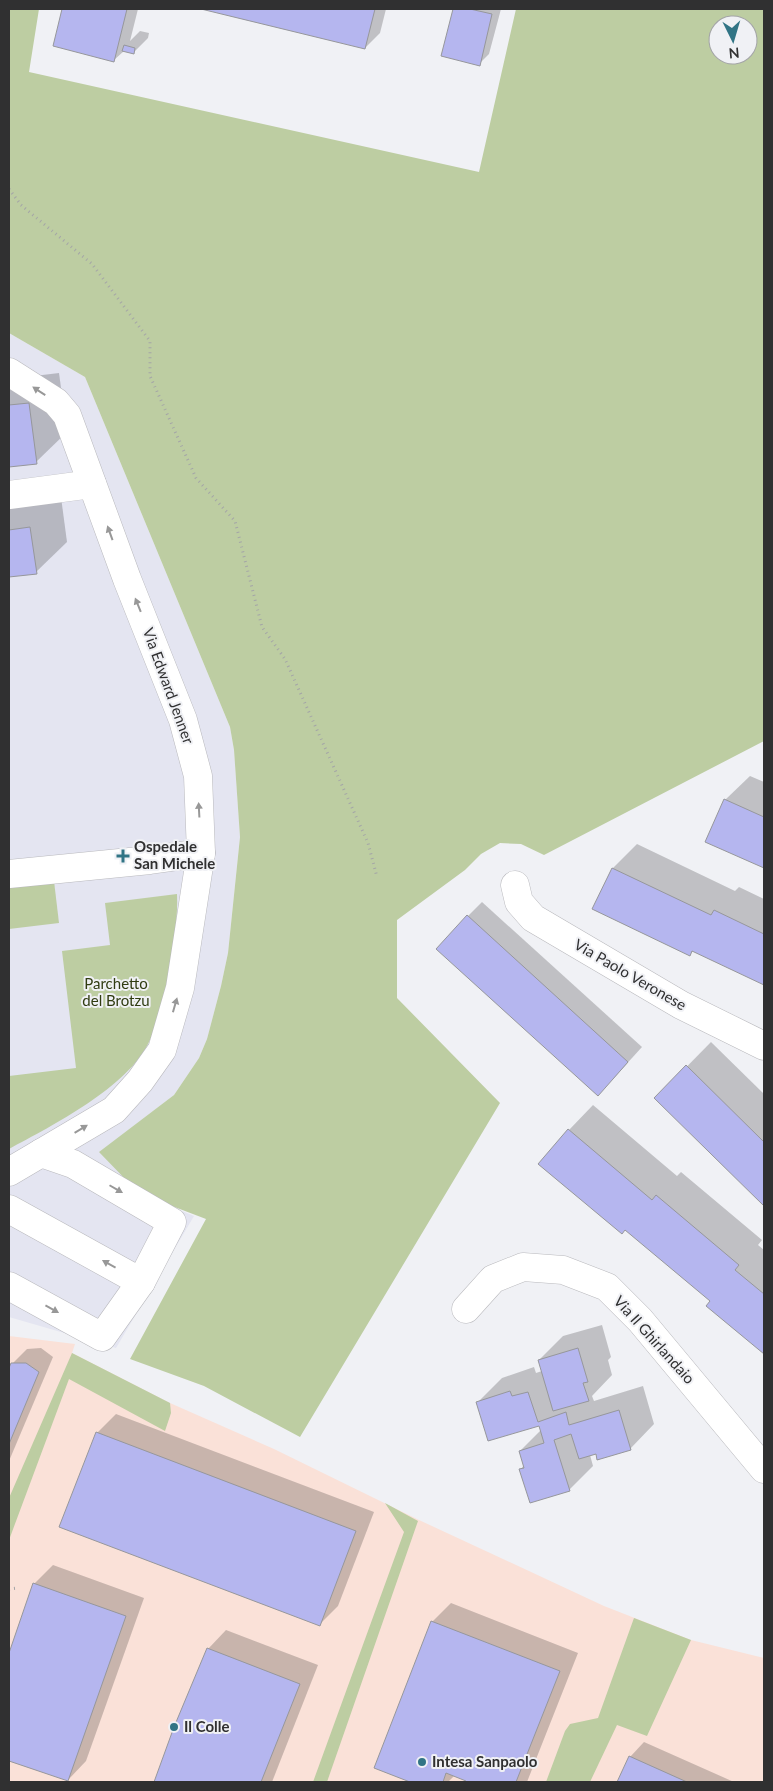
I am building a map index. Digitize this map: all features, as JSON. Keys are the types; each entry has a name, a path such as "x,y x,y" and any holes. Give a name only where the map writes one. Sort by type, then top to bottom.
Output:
{"street":[{"name":"Via Edward Jenner","path":"9,372 56,402 67,415 127,579 183,720 198,776 202,853 180,988 162,1050 140,1082 114,1110 9,1172"},
{"path":"9,495 92,484"},
{"path":"9,874 202,853"},
{"name":"Via Paolo Veronese","path":"515,885 518,902 533,918 681,1005 764,1046"},
{"path":"9,1286 102,1337 141,1282 172,1222 73,1164 41,1153"},
{"path":"9,1209 141,1282"},
{"name":"Via Il Ghirlandaio","path":"466,1309 494,1280 523,1267 563,1270 607,1287 640,1320 764,1469"}],"path":[{"path":"9,189 21,205 92,264 150,341 150,376 196,478 235,521 262,627 285,659 368,843 377,878"},
{"path":"9,1589 18,1588"}],"shaded area":[{"name":"Ospedale San Michele","path":"9,333 85,377 230,727 234,750 240,837 228,953 207,1039 199,1058 174,1095 100,1152 151,1198 194,1216 116,1348 9,1317"},
{"path":"9,1336 75,1344 72,1353 170,1403 274,1449 419,1520 604,1606 691,1640 764,1658 764,1782 9,1782"}],"green space":[{"path":"9,9 39,9 29,72 479,172 516,9 764,9 764,741 544,855 521,844 500,843 481,854 465,870 397,920 397,998 500,1103 300,1437 204,1386 130,1359 206,1219 151,1198 129,1183 99,1152 174,1095 199,1058 207,1039 228,953 240,837 234,750 230,727 85,377 9,333"},
{"path":"54,881 59,923 9,929 9,887"},
{"name":"Parchetto del Brotzu","path":"177,894 175,930 165,995 153,1033 138,1059 107,1090 87,1104 9,1149 9,1076 76,1068 62,951 110,945 105,903"},
{"path":"72,1353 170,1403 171,1413 165,1431 69,1379 9,1540 9,1498"},
{"path":"385,1503 418,1521 327,1782 313,1782 404,1532"},
{"path":"634,1618 691,1640 647,1736 617,1725 590,1782 546,1782 565,1731 570,1724 598,1718"}],"building":[{"path":"62,9 127,9 114,62 53,46"},
{"path":"201,9 375,9 365,49"},
{"path":"453,9 470,9 492,14 480,66 441,56"},
{"path":"124,45 135,48 134,54 122,51"},
{"path":"29,403 37,464 9,467 9,405"},
{"path":"30,527 37,574 9,577 9,530"},
{"path":"724,799 764,817 764,868 705,842"},
{"path":"612,868 711,915 714,910 764,934 764,985 692,951 690,956 592,909"},
{"path":"467,915 628,1062 598,1096 436,949"},
{"path":"686,1065 764,1142 764,1206 654,1098"},
{"path":"568,1129 652,1200 656,1195 739,1265 735,1270 764,1294 764,1354 706,1306 710,1301 625,1230 622,1234 538,1164"},
{"path":"578,1348 588,1382 583,1383 589,1401 553,1411 538,1360"},
{"path":"11,1363 26,1363 39,1372 9,1444 9,1368"},
{"path":"510,1391 512,1396 528,1392 538,1422 566,1412 569,1425 619,1410 631,1450 597,1460 596,1454 579,1459 571,1434 554,1440 570,1491 530,1503 519,1469 524,1468 519,1451 544,1443 539,1426 488,1441 476,1402"},
{"path":"96,1432 356,1531 320,1626 59,1527"},
{"path":"33,1583 126,1616 68,1781 9,1761 9,1653"},
{"path":"431,1621 560,1671 516,1782 466,1782 446,1773 443,1782 410,1782 374,1768"},
{"path":"207,1648 300,1684 261,1782 154,1782 174,1727"},
{"path":"629,1756 687,1782 617,1782"}],"place":[{"name":"Ospedale San Michele","path":"123,856"},
{"name":"Il Colle","path":"174,1727"},
{"name":"Intesa Sanpaolo","path":"422,1762"}]}
